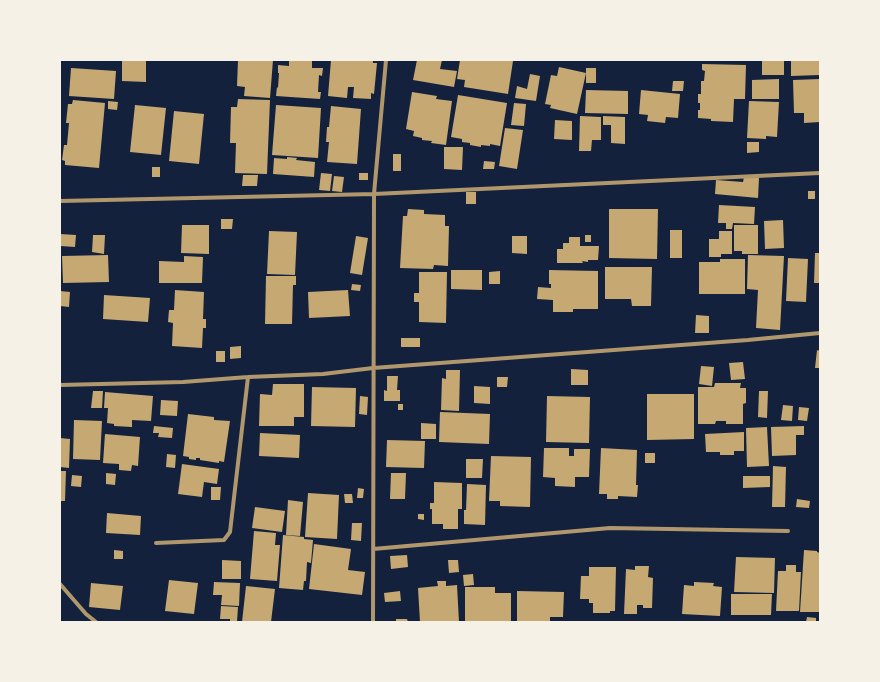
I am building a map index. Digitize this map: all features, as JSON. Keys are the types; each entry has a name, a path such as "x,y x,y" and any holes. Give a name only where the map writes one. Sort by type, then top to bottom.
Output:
{"street":[{"path":"373,622 374,194 386,60"},
{"path":"60,201 374,194 820,172"},
{"path":"60,385 183,382 248,377 323,374 374,368 748,340 820,333"},
{"path":"156,543 224,540 230,532 248,377"},
{"path":"373,548 610,528 788,531"},
{"path":"60,584 86,614 96,622"}],"building":[{"path":"122,60 146,60 146,82 122,81"},
{"path":"238,60 273,60 270,98 244,96 245,87 237,86"},
{"path":"289,60 312,60 312,68 323,68 322,76 319,75 318,92 321,92 320,99 276,96 279,73 278,65 289,66"},
{"path":"331,60 373,60 373,63 377,63 374,94 371,93 371,99 353,98 354,87 348,87 347,98 328,96"},
{"path":"417,60 442,60 440,69 457,71 454,87 413,80"},
{"path":"460,60 513,61 508,94 464,87 465,80 457,79"},
{"path":"762,60 784,60 784,75 762,75"},
{"path":"791,60 820,60 820,75 791,76"},
{"path":"702,64 746,65 745,99 734,99 733,122 711,121 711,119 698,118 700,103 698,103 698,94 701,94 701,81 704,81 705,71 702,70"},
{"path":"559,67 586,73 577,114 550,108 551,105 545,104 551,75 557,76"},
{"path":"71,68 116,71 114,99 69,96"},
{"path":"586,68 596,68 596,83 586,83"},
{"path":"530,74 540,76 536,101 515,98 517,86 527,89"},
{"path":"779,79 779,99 752,99 752,80"},
{"path":"820,79 820,122 804,123 804,113 794,113 793,80"},
{"path":"673,81 684,81 683,91 672,91"},
{"path":"586,90 628,91 628,114 585,113"},
{"path":"641,90 680,94 678,118 666,117 665,123 647,121 648,115 639,114"},
{"path":"412,92 437,96 436,99 452,101 446,145 422,140 422,138 413,136 414,131 406,129"},
{"path":"458,95 507,103 500,146 490,144 490,146 481,145 481,147 470,145 470,143 462,142 462,139 451,137"},
{"path":"238,99 270,100 267,174 235,173 236,143 230,143 231,107 237,107"},
{"path":"73,100 105,103 99,168 65,165 65,161 62,160 64,145 67,145 69,123 66,123 68,104 72,104"},
{"path":"108,101 118,102 117,110 108,109"},
{"path":"749,101 779,102 777,137 766,136 766,139 747,138"},
{"path":"514,103 526,104 524,126 511,125"},
{"path":"135,105 166,108 161,155 130,152"},
{"path":"276,105 321,108 318,158 272,155"},
{"path":"331,106 361,109 357,164 327,162 329,142 326,142 327,127 329,127"},
{"path":"174,111 204,114 199,164 169,161"},
{"path":"580,116 601,117 601,140 592,140 591,151 579,151"},
{"path":"603,116 625,117 625,144 611,143 611,125 603,125"},
{"path":"555,120 572,121 572,140 554,139"},
{"path":"505,128 523,130 517,169 499,166"},
{"path":"747,142 759,142 759,152 747,153"},
{"path":"444,147 463,147 462,170 444,169"},
{"path":"393,154 401,154 401,171 393,171"},
{"path":"287,157 297,158 296,160 315,162 314,177 273,174 274,158 287,159"},
{"path":"484,161 495,162 494,169 483,169"},
{"path":"152,167 160,167 160,177 152,177"},
{"path":"321,173 332,174 330,191 319,190"},
{"path":"359,173 368,173 368,180 359,180"},
{"path":"243,175 258,175 257,186 242,186"},
{"path":"334,176 344,177 342,192 332,191"},
{"path":"744,177 759,178 758,198 715,194 716,180 743,182"},
{"path":"808,191 815,191 815,199 808,199"},
{"path":"466,192 476,192 476,204 466,204"},
{"path":"719,205 755,207 754,224 733,223 732,229 726,229 726,223 718,223"},
{"path":"408,209 424,210 424,214 445,215 445,226 449,226 448,266 434,265 433,269 400,268 403,216 407,216"},
{"path":"609,209 658,209 657,259 609,258"},
{"path":"221,219 233,219 232,229 221,229"},
{"path":"783,220 784,248 765,249 764,221"},
{"path":"182,225 209,225 209,254 181,253"},
{"path":"734,225 758,225 758,254 742,254 742,251 734,251"},
{"path":"670,230 682,230 682,258 670,258"},
{"path":"269,231 297,232 295,275 267,274"},
{"path":"719,231 732,231 732,254 721,254 721,257 709,257 709,239 719,239"},
{"path":"60,234 76,235 75,247 60,246"},
{"path":"93,235 105,235 104,254 92,252"},
{"path":"585,235 591,235 591,242 585,242"},
{"path":"356,236 368,238 362,275 350,273"},
{"path":"512,236 527,236 527,254 512,253"},
{"path":"569,237 580,237 580,246 599,246 598,260 588,260 588,262 582,261 583,263 557,263 557,249 563,249 563,243 569,243"},
{"path":"815,253 820,253 820,283 814,283"},
{"path":"108,255 109,282 63,283 62,256"},
{"path":"748,255 784,256 780,330 756,328 758,290 747,289"},
{"path":"184,256 203,257 202,283 159,283 159,261 184,262"},
{"path":"788,258 808,259 806,302 786,301"},
{"path":"720,259 745,259 745,294 699,294 699,262 720,262"},
{"path":"605,267 652,267 651,306 632,306 631,299 605,299"},
{"path":"451,270 482,270 482,290 451,289"},
{"path":"549,270 598,271 598,309 573,309 573,312 553,312 553,300 537,299 538,287 551,288 551,284 549,284"},
{"path":"500,271 500,284 489,284 489,272"},
{"path":"419,272 447,272 446,323 419,322 419,302 414,302 414,293 419,293"},
{"path":"266,276 296,276 296,285 293,285 292,324 265,324"},
{"path":"352,284 361,285 360,291 351,290"},
{"path":"175,290 204,292 203,319 206,319 206,328 203,328 202,348 172,346 173,323 168,322 169,310 174,310"},
{"path":"348,290 350,316 309,318 308,292"},
{"path":"60,291 70,292 69,307 60,306"},
{"path":"104,295 150,298 148,322 103,319"},
{"path":"696,315 709,316 709,333 695,333"},
{"path":"401,338 420,338 420,347 401,347"},
{"path":"241,346 241,358 230,359 230,347"},
{"path":"817,350 820,351 820,368 815,368"},
{"path":"216,351 225,351 225,362 216,362"},
{"path":"743,362 745,379 731,380 729,363"},
{"path":"701,366 714,367 712,386 699,384"},
{"path":"571,369 588,370 588,385 571,385"},
{"path":"446,370 460,370 459,411 441,410 442,378 446,379"},
{"path":"387,376 398,376 397,390 400,390 400,401 384,401 384,390 387,391"},
{"path":"497,377 508,377 507,387 497,387"},
{"path":"715,383 741,383 740,388 746,388 746,403 743,404 743,424 726,424 726,421 716,421 715,424 698,424 698,387 714,387"},
{"path":"273,384 304,384 304,417 294,417 294,426 259,426 260,394 272,395"},
{"path":"474,386 490,387 490,404 474,403"},
{"path":"312,387 356,388 355,427 311,426"},
{"path":"93,391 103,391 102,408 91,408"},
{"path":"759,391 768,391 767,418 758,417"},
{"path":"105,392 153,396 151,421 132,420 132,427 114,426 114,424 107,423 108,408 104,408"},
{"path":"647,394 694,394 694,439 647,440"},
{"path":"360,396 368,397 367,415 359,414"},
{"path":"547,396 590,397 589,443 546,442"},
{"path":"161,400 178,401 177,416 160,415"},
{"path":"398,404 403,404 403,410 398,410"},
{"path":"783,405 793,406 792,421 781,420"},
{"path":"799,407 809,408 807,421 798,420"},
{"path":"440,412 490,414 489,444 439,442"},
{"path":"188,414 214,417 214,420 230,421 224,462 219,461 219,463 200,460 200,458 196,458 196,460 189,459 189,457 183,456"},
{"path":"74,420 102,421 100,460 73,459"},
{"path":"421,423 436,424 436,439 421,439"},
{"path":"154,426 173,428 172,438 158,437 159,433 153,433"},
{"path":"804,426 804,435 796,435 796,455 772,456 771,427"},
{"path":"767,427 769,466 747,467 746,428"},
{"path":"744,432 744,451 734,451 734,455 720,455 720,452 706,452 705,434"},
{"path":"260,433 300,435 299,458 259,456"},
{"path":"105,434 140,437 138,466 132,465 131,471 119,470 119,464 103,463"},
{"path":"60,438 70,439 69,468 60,467"},
{"path":"387,440 425,441 424,468 386,467"},
{"path":"544,448 569,448 569,456 574,456 574,449 590,449 589,477 575,477 575,487 555,486 555,478 543,477"},
{"path":"601,448 637,450 637,497 618,496 618,499 607,499 607,494 599,494"},
{"path":"645,453 655,453 655,463 645,463"},
{"path":"167,454 176,455 175,468 166,467"},
{"path":"491,456 531,457 530,507 500,506 500,501 489,501"},
{"path":"466,459 483,459 482,478 466,478"},
{"path":"182,464 219,469 217,484 204,482 202,497 178,494"},
{"path":"773,466 786,467 785,507 772,507"},
{"path":"60,471 66,471 65,501 60,501"},
{"path":"106,473 116,474 115,485 106,484"},
{"path":"391,473 406,473 405,499 390,499"},
{"path":"72,475 82,476 81,487 71,486"},
{"path":"743,476 770,476 770,487 743,488"},
{"path":"434,482 462,483 462,509 458,509 458,529 443,529 443,524 432,524 432,509 430,509 430,503 434,503"},
{"path":"467,484 486,485 485,525 464,524"},
{"path":"211,487 221,487 220,500 211,500"},
{"path":"358,488 364,489 363,498 357,498"},
{"path":"308,493 339,495 337,539 305,537"},
{"path":"344,494 352,494 353,503 345,503"},
{"path":"797,499 810,501 809,508 796,507"},
{"path":"288,500 303,502 300,536 286,535"},
{"path":"255,507 285,511 282,532 252,528"},
{"path":"107,513 141,516 140,535 106,533"},
{"path":"418,514 424,514 424,520 418,519"},
{"path":"352,523 362,523 361,541 351,540"},
{"path":"254,531 276,533 275,545 280,545 277,581 250,579"},
{"path":"283,535 304,537 304,539 313,540 311,563 307,562 306,581 304,581 303,590 279,588"},
{"path":"314,544 351,549 348,570 365,572 362,595 309,589"},
{"path":"114,550 123,551 123,559 114,559"},
{"path":"804,550 817,551 820,553 820,612 800,612"},
{"path":"407,555 408,567 391,569 390,556"},
{"path":"736,557 775,558 774,593 734,592"},
{"path":"222,560 241,561 241,579 222,579"},
{"path":"448,560 458,560 459,572 449,573"},
{"path":"786,565 796,565 796,572 801,572 799,611 776,611 778,571 786,571"},
{"path":"635,566 649,566 648,577 653,578 652,608 643,608 643,605 637,605 637,614 624,614 626,569 635,570"},
{"path":"589,567 616,567 615,611 610,611 610,613 593,613 593,603 589,603 589,599 580,599 581,576 589,576"},
{"path":"473,574 474,585 464,586 463,575"},
{"path":"169,580 198,583 194,614 165,611"},
{"path":"437,581 446,581 446,586 457,585 459,622 420,622 418,588 438,586"},
{"path":"214,582 240,583 239,606 221,605 222,595 213,595"},
{"path":"694,582 714,583 713,586 722,587 720,616 682,614 684,585 694,586"},
{"path":"91,583 123,586 120,610 89,607"},
{"path":"246,586 275,589 271,622 242,622"},
{"path":"465,587 495,587 495,593 511,593 511,622 465,622"},
{"path":"400,591 401,601 385,602 384,593"},
{"path":"517,591 564,592 563,617 550,617 550,622 517,621"},
{"path":"731,594 772,594 771,615 731,615"},
{"path":"221,606 238,607 237,622 230,622 230,619 220,619"},
{"path":"807,617 816,618 816,622 806,622"},
{"path":"396,619 407,619 408,622 396,622"}]}
